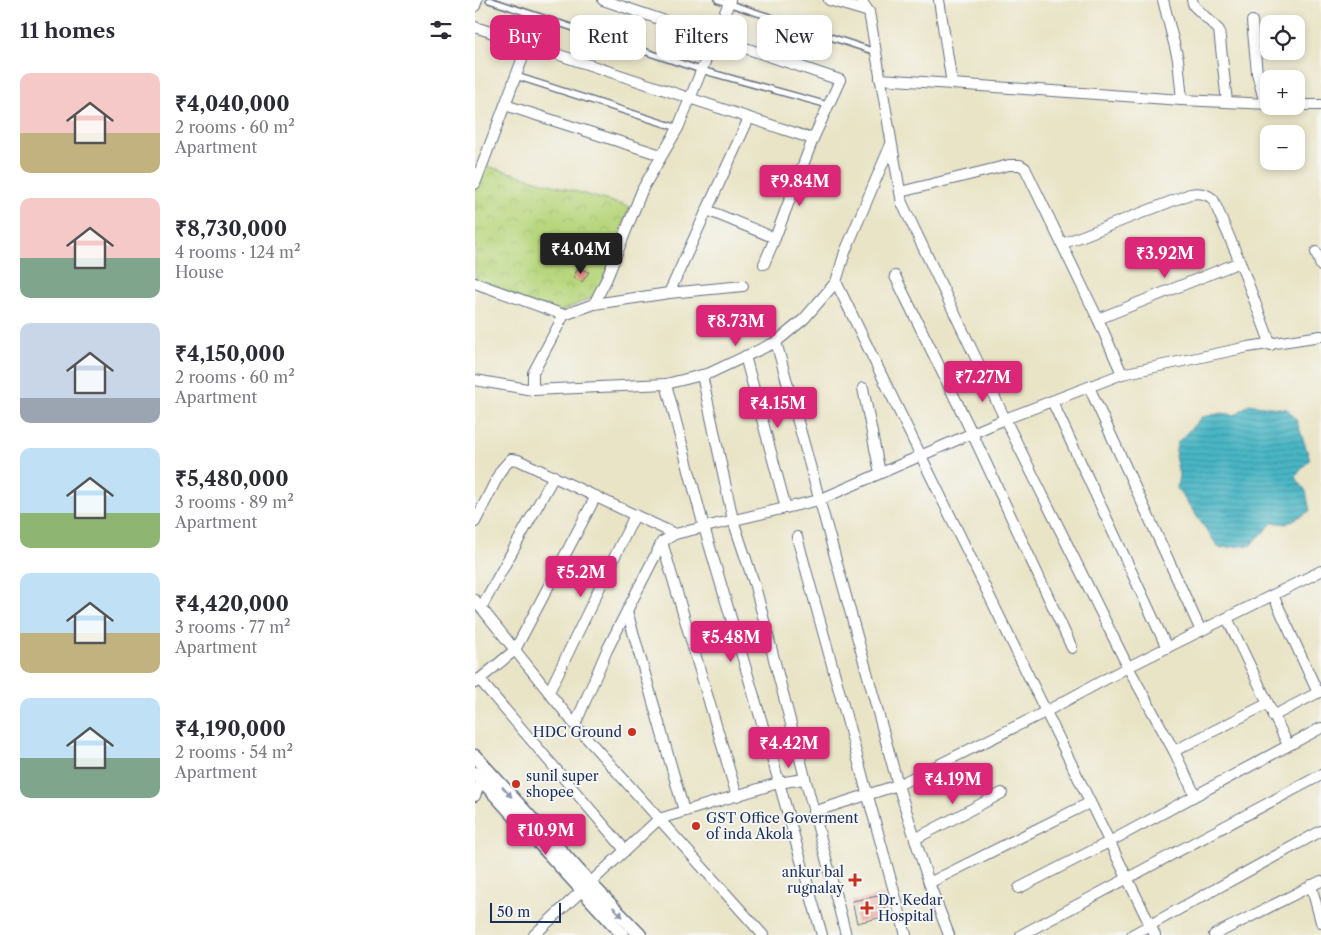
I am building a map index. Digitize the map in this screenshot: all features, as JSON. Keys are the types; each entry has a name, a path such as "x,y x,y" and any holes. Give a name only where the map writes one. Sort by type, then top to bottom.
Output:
{"street":[{"path":"475,6 477,0"},
{"path":"603,0 626,4 656,15"},
{"path":"829,0 869,12"},
{"path":"861,0 869,12 902,203 1005,419 1128,667 1174,751 1195,795"},
{"path":"939,0 952,84"},
{"path":"1163,0 1178,59 1182,100"},
{"path":"1192,0 1194,6 1219,30 1227,102"},
{"path":"724,15 729,2"},
{"path":"1252,21 1257,73 1260,82"},
{"path":"475,26 490,31"},
{"path":"747,49 840,80 813,139 765,264"},
{"path":"560,55 813,139"},
{"path":"475,184 522,60"},
{"path":"594,304 607,278 643,188 678,128 705,60"},
{"path":"881,79 1260,104"},
{"path":"505,105 661,155"},
{"path":"1305,105 1321,105"},
{"path":"669,292 749,118"},
{"path":"475,380 533,390 666,384 710,373 776,342 804,319 836,282 845,252 891,143"},
{"path":"900,192 1009,165 1020,165 1025,168 1098,319 1121,374"},
{"path":"1062,244 1190,194 1203,193 1213,199 1240,262 1271,345"},
{"path":"707,210 775,238"},
{"path":"1316,252 1321,266"},
{"path":"1098,319 1240,262"},
{"path":"895,276 972,433 1072,648"},
{"path":"836,282 1152,930"},
{"path":"475,283 564,315 594,304 669,292 743,286"},
{"path":"533,390 533,373 564,315"},
{"path":"575,725 607,650 662,542 675,534 819,500 1005,419 1121,374 1248,347 1321,336"},
{"path":"776,342 898,785 929,884 949,935"},
{"path":"745,356 786,508"},
{"path":"702,375 733,520 755,586 813,812 847,935"},
{"path":"666,384 704,527 822,935"},
{"path":"1089,387 1201,631"},
{"path":"863,388 880,473"},
{"path":"1052,401 1167,648"},
{"path":"475,522 501,470 511,459 518,460 554,476 675,534"},
{"path":"554,476 478,604 575,725 763,935"},
{"path":"596,496 515,650 477,681 625,850"},
{"path":"549,692 635,515"},
{"path":"797,537 906,935"},
{"path":"662,542 737,796"},
{"path":"813,812 898,785 1321,571"},
{"path":"1273,595 1319,692 1273,716"},
{"path":"627,611 685,811"},
{"path":"1227,618 1288,745"},
{"path":"1174,751 1267,704"},
{"path":"1019,888 1109,842 1288,745 1320,730"},
{"path":"475,756 481,774 585,887 623,935"},
{"path":"475,796 481,774"},
{"path":"1021,935 1321,775"},
{"path":"534,935 659,819 778,783 805,779"},
{"path":"915,839 1002,794"},
{"path":"929,884 1089,803"},
{"path":"1132,935 1152,930 1321,831"},
{"path":"1214,935 1316,883 1321,922"},
{"path":"585,887 640,935"}],"lane":[{"path":"489,0 701,70 828,105"},
{"path":"718,0 729,2 875,52"},
{"path":"516,76 678,128"}],"green space":[{"path":"483,165 630,207 598,295 557,313 475,287 475,188"}],"water":[{"path":"1249,404 1287,409 1296,419 1310,459 1295,477 1306,491 1310,511 1286,524 1273,522 1251,545 1219,548 1177,488 1179,475 1175,456 1177,443 1202,417 1222,413 1235,415"}],"building":[{"path":"578,268 589,272 582,282 573,278"},
{"path":"883,895 887,916 857,923 852,901"}],"place":[{"name":"HDC Ground","path":"632,732"},
{"name":"sunil super shopee","path":"516,784"},
{"name":"GST Office Goverment of inda Akola","path":"696,826"},
{"name":"ankur bal rugnalay","path":"855,880"},
{"name":"Dr. Kedar Hospital","path":"867,908"}]}
